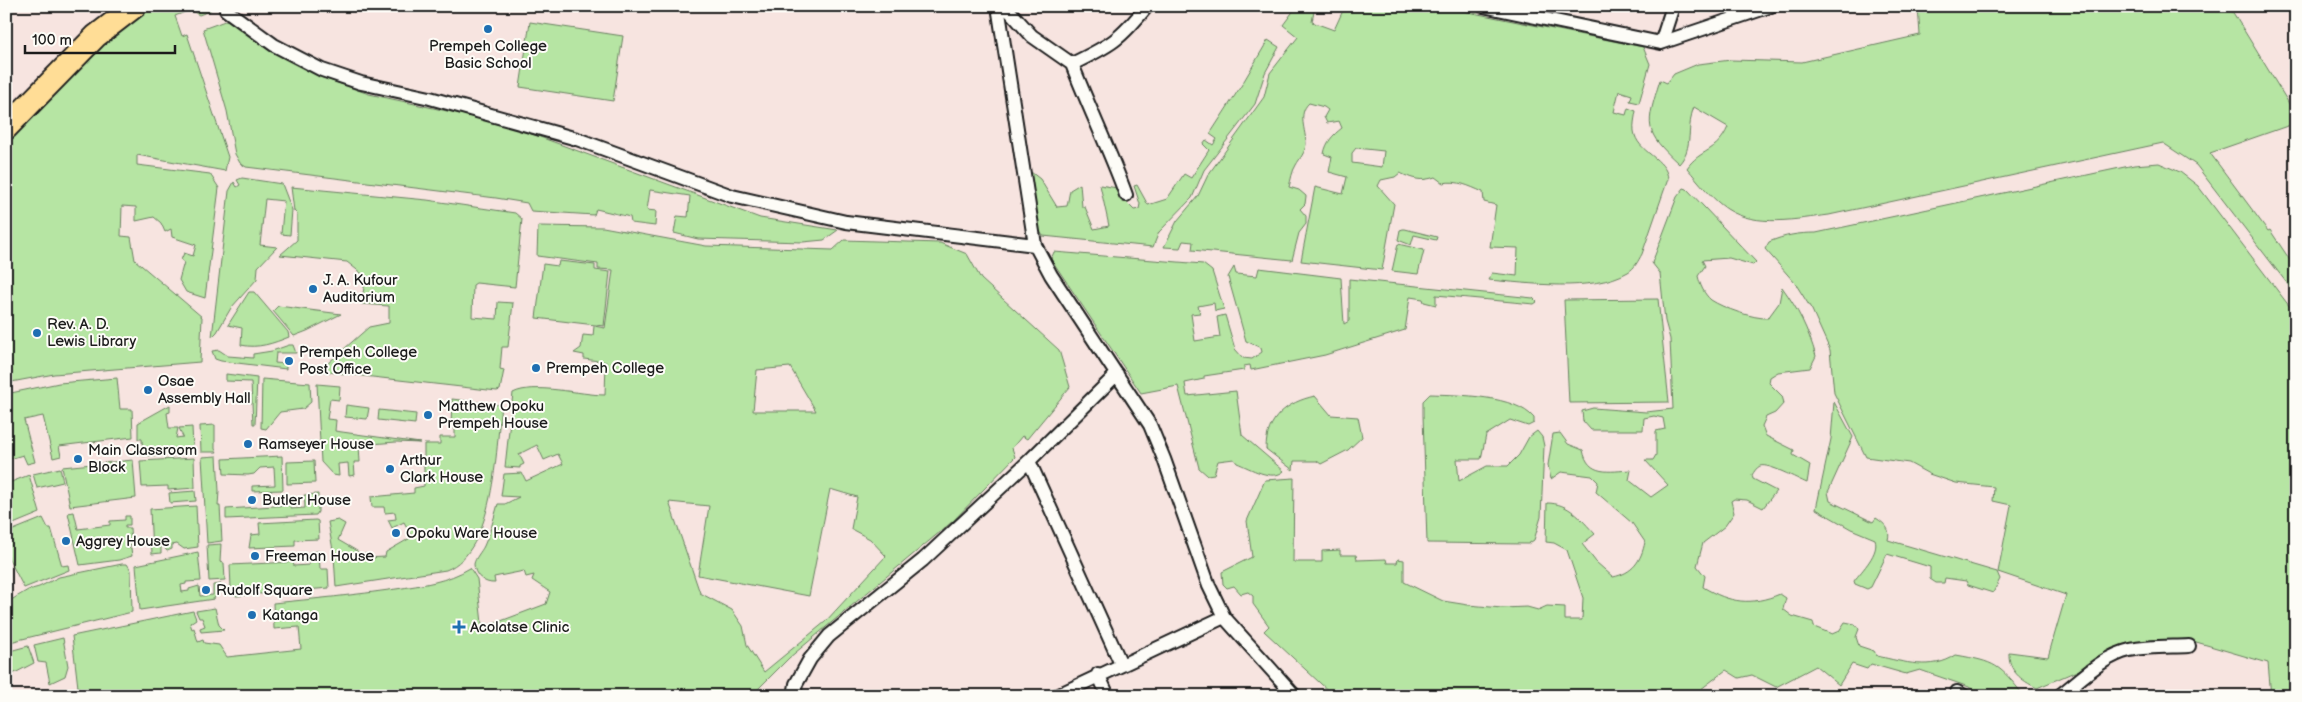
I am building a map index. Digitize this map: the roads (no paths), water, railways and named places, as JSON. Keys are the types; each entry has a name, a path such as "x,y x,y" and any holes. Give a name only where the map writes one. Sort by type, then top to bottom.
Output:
{"highway":[{"path":"6,128 96,36 135,6"}],"street":[{"path":"998,6 1036,245 1051,275 1150,425 1209,586 1224,617 1295,696"},
{"path":"1005,6 1032,36 1072,64 1094,121 1113,158 1126,195"},
{"path":"1072,64 1110,46 1129,29 1147,6"},
{"path":"1483,6 1661,43 1771,6"},
{"path":"1661,43 1673,6"},
{"path":"226,10 274,45 322,70 361,83 430,98 577,139 732,196 856,224 1036,245"},
{"path":"794,696 796,684 810,659 829,636 923,560 1029,461 1117,374"},
{"path":"1029,461 1121,664"},
{"path":"1056,696 1098,674 1224,617"},
{"path":"2059,696 2100,664 2118,654 2131,650 2189,646"},
{"path":"1098,674 1108,696"}],"place":[{"name":"Prempeh College Basic School","path":"488,29"},
{"name":"J. A. Kufour Auditorium","path":"313,289"},
{"name":"Rev. A. D. Lewis Library","path":"37,333"},
{"name":"Prempeh College Post Office","path":"289,361"},
{"name":"Prempeh College","path":"536,368"},
{"name":"Osae Assembly Hall","path":"148,390"},
{"name":"Matthew Opoku Prempeh House","path":"428,415"},
{"name":"Ramseyer House","path":"248,444"},
{"name":"Main Classroom Block","path":"78,459"},
{"name":"Arthur Clark House","path":"390,469"},
{"name":"Butler House","path":"252,500"},
{"name":"Opoku Ware House","path":"396,533"},
{"name":"Aggrey House","path":"66,541"},
{"name":"Freeman House","path":"255,556"},
{"name":"Rudolf Square","path":"206,590"},
{"name":"Katanga","path":"252,615"},
{"name":"Acolatse Clinic","path":"459,627"}]}
